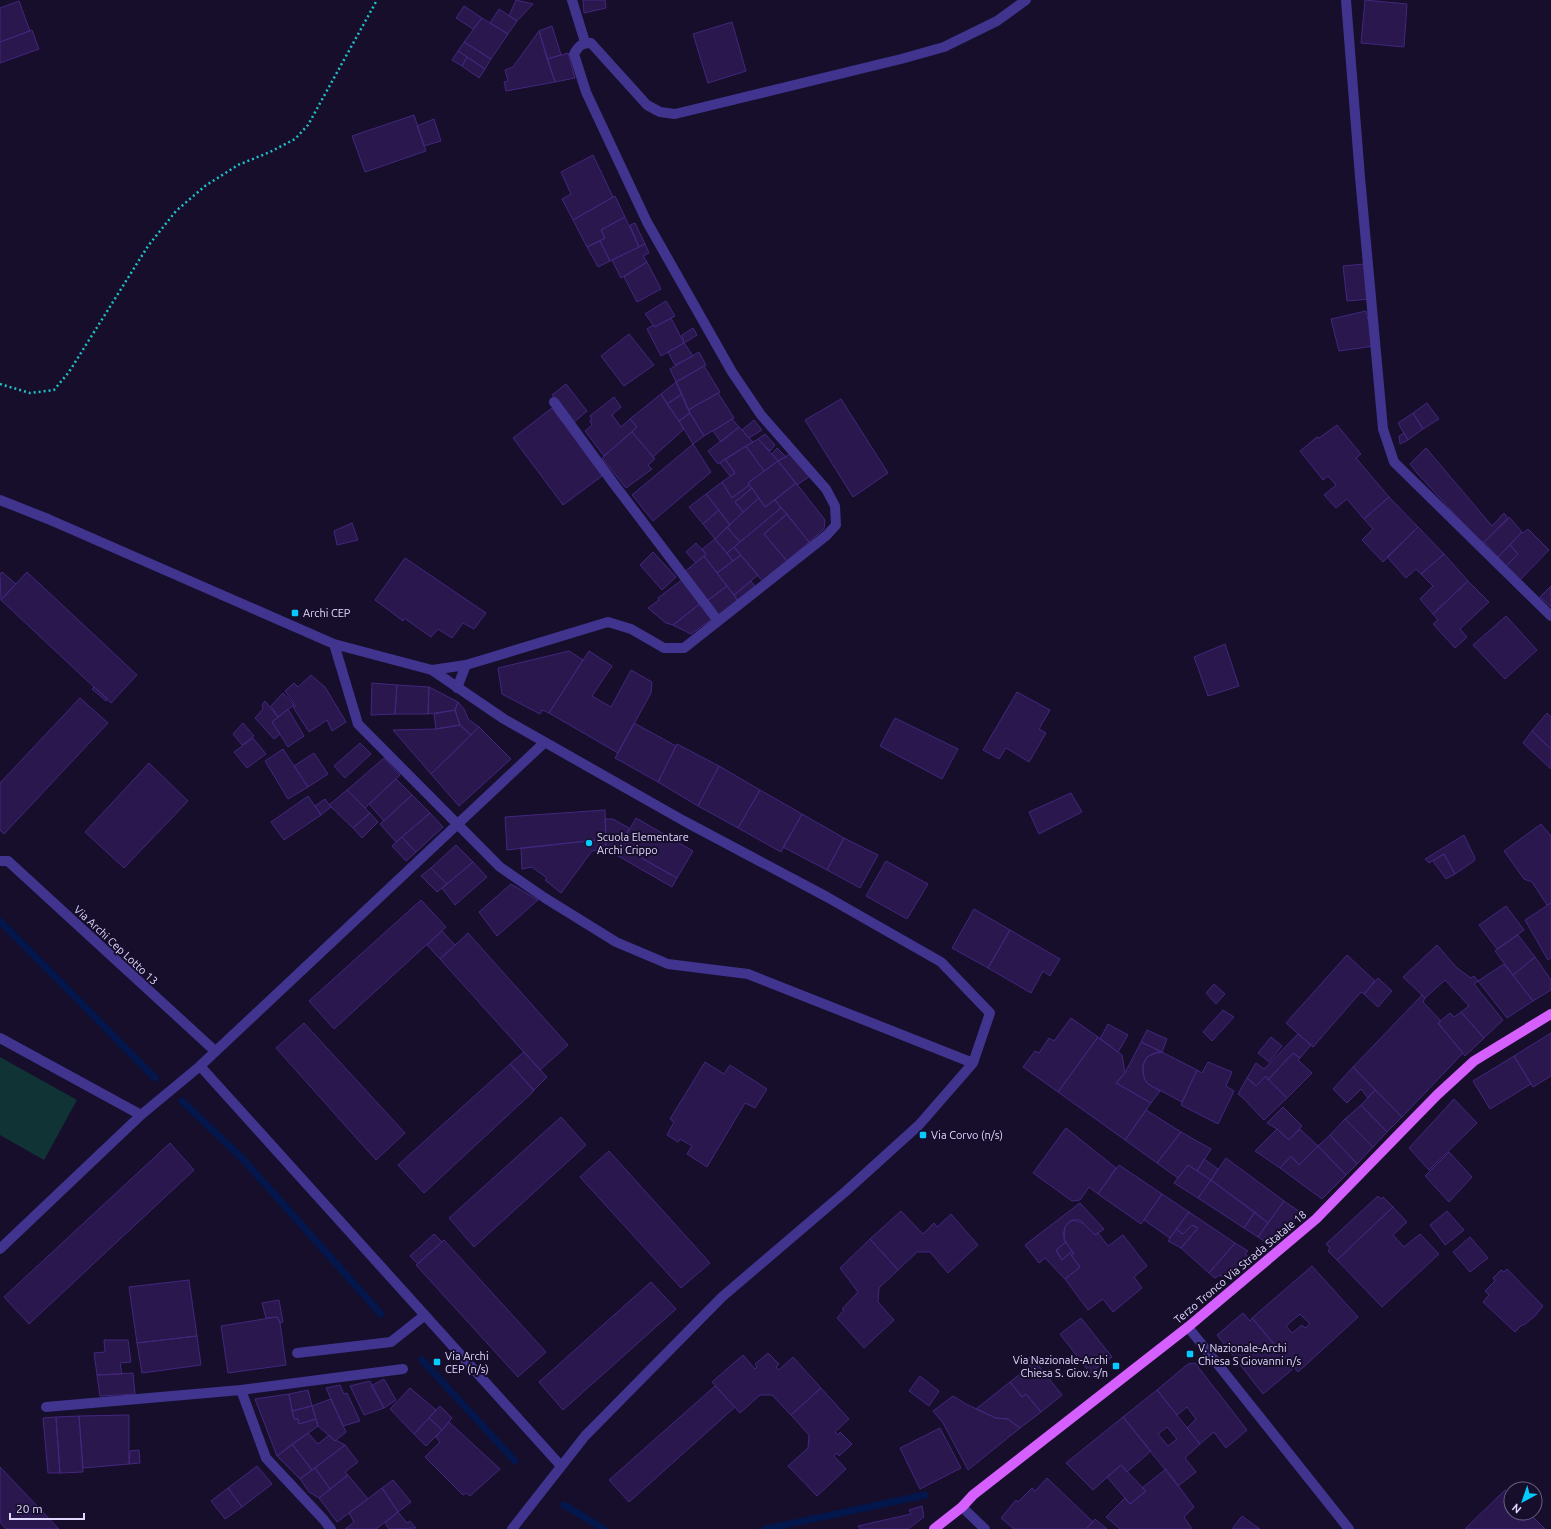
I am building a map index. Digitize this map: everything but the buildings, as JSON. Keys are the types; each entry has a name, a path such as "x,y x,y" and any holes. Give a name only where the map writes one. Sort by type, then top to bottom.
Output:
{"main road":[{"name":"Terzo Tronco Via Strada Statale 18","path":"934,1529 973,1496 1188,1327 1316,1219 1437,1096 1474,1061 1551,1014"}],"street":[{"path":"572,0 585,42"},
{"path":"432,670 466,665 608,622 631,629 664,648 684,648 827,535 836,525 835,506 826,489 761,415 732,372 647,222 586,92 574,54 578,46 585,42 591,43 647,105 660,112 675,114 894,61 944,47 996,21 1026,0"},
{"path":"1346,0 1360,177 1383,429 1394,462 1551,616"},
{"path":"554,402 718,621"},
{"path":"1,500 334,644 432,670 504,719 684,821 827,897 941,962 990,1013 973,1063 919,1125 840,1197 722,1297 585,1436 512,1529"},
{"path":"334,644 358,724 500,867 545,898 616,942 668,964 748,974 973,1063"},
{"path":"457,688 466,665"},
{"path":"0,1249 141,1115 200,1066 545,742"},
{"name":"Via Archi Cep Lotto 13","path":"0,861 8,861 215,1051"},
{"path":"0,1038 141,1115"},
{"path":"200,1066 561,1466"},
{"path":"297,1353 391,1342 425,1315"},
{"path":"1188,1327 1350,1529"},
{"path":"46,1407 241,1390 403,1370"},
{"path":"241,1390 266,1458 331,1529"},
{"path":"962,1506 985,1529"}],"path":[{"path":"0,384 30,393 54,390 69,372 148,246 176,211 205,186 238,165 270,152 295,138 308,125 377,0"}],"green space":[{"path":"0,1057 77,1100 44,1160 0,1135"}],"waterway":[{"path":"0,921 155,1078"},
{"path":"182,1101 242,1158 381,1314"},
{"path":"422,1360 515,1461"},
{"path":"766,1529 925,1495"},
{"path":"564,1505 604,1529"}],"place":[{"name":"Archi CEP","path":"295,613"},
{"name":"Scuola Elementare Archi Crippo","path":"589,843"},
{"name":"Via Corvo (n/s)","path":"923,1135"},
{"name":"V. Nazionale-Archi Chiesa S Giovanni n/s","path":"1190,1354"},
{"name":"Via Archi CEP (n/s)","path":"437,1362"},
{"name":"Via Nazionale-Archi Chiesa S. Giov. s/n","path":"1116,1366"}]}
